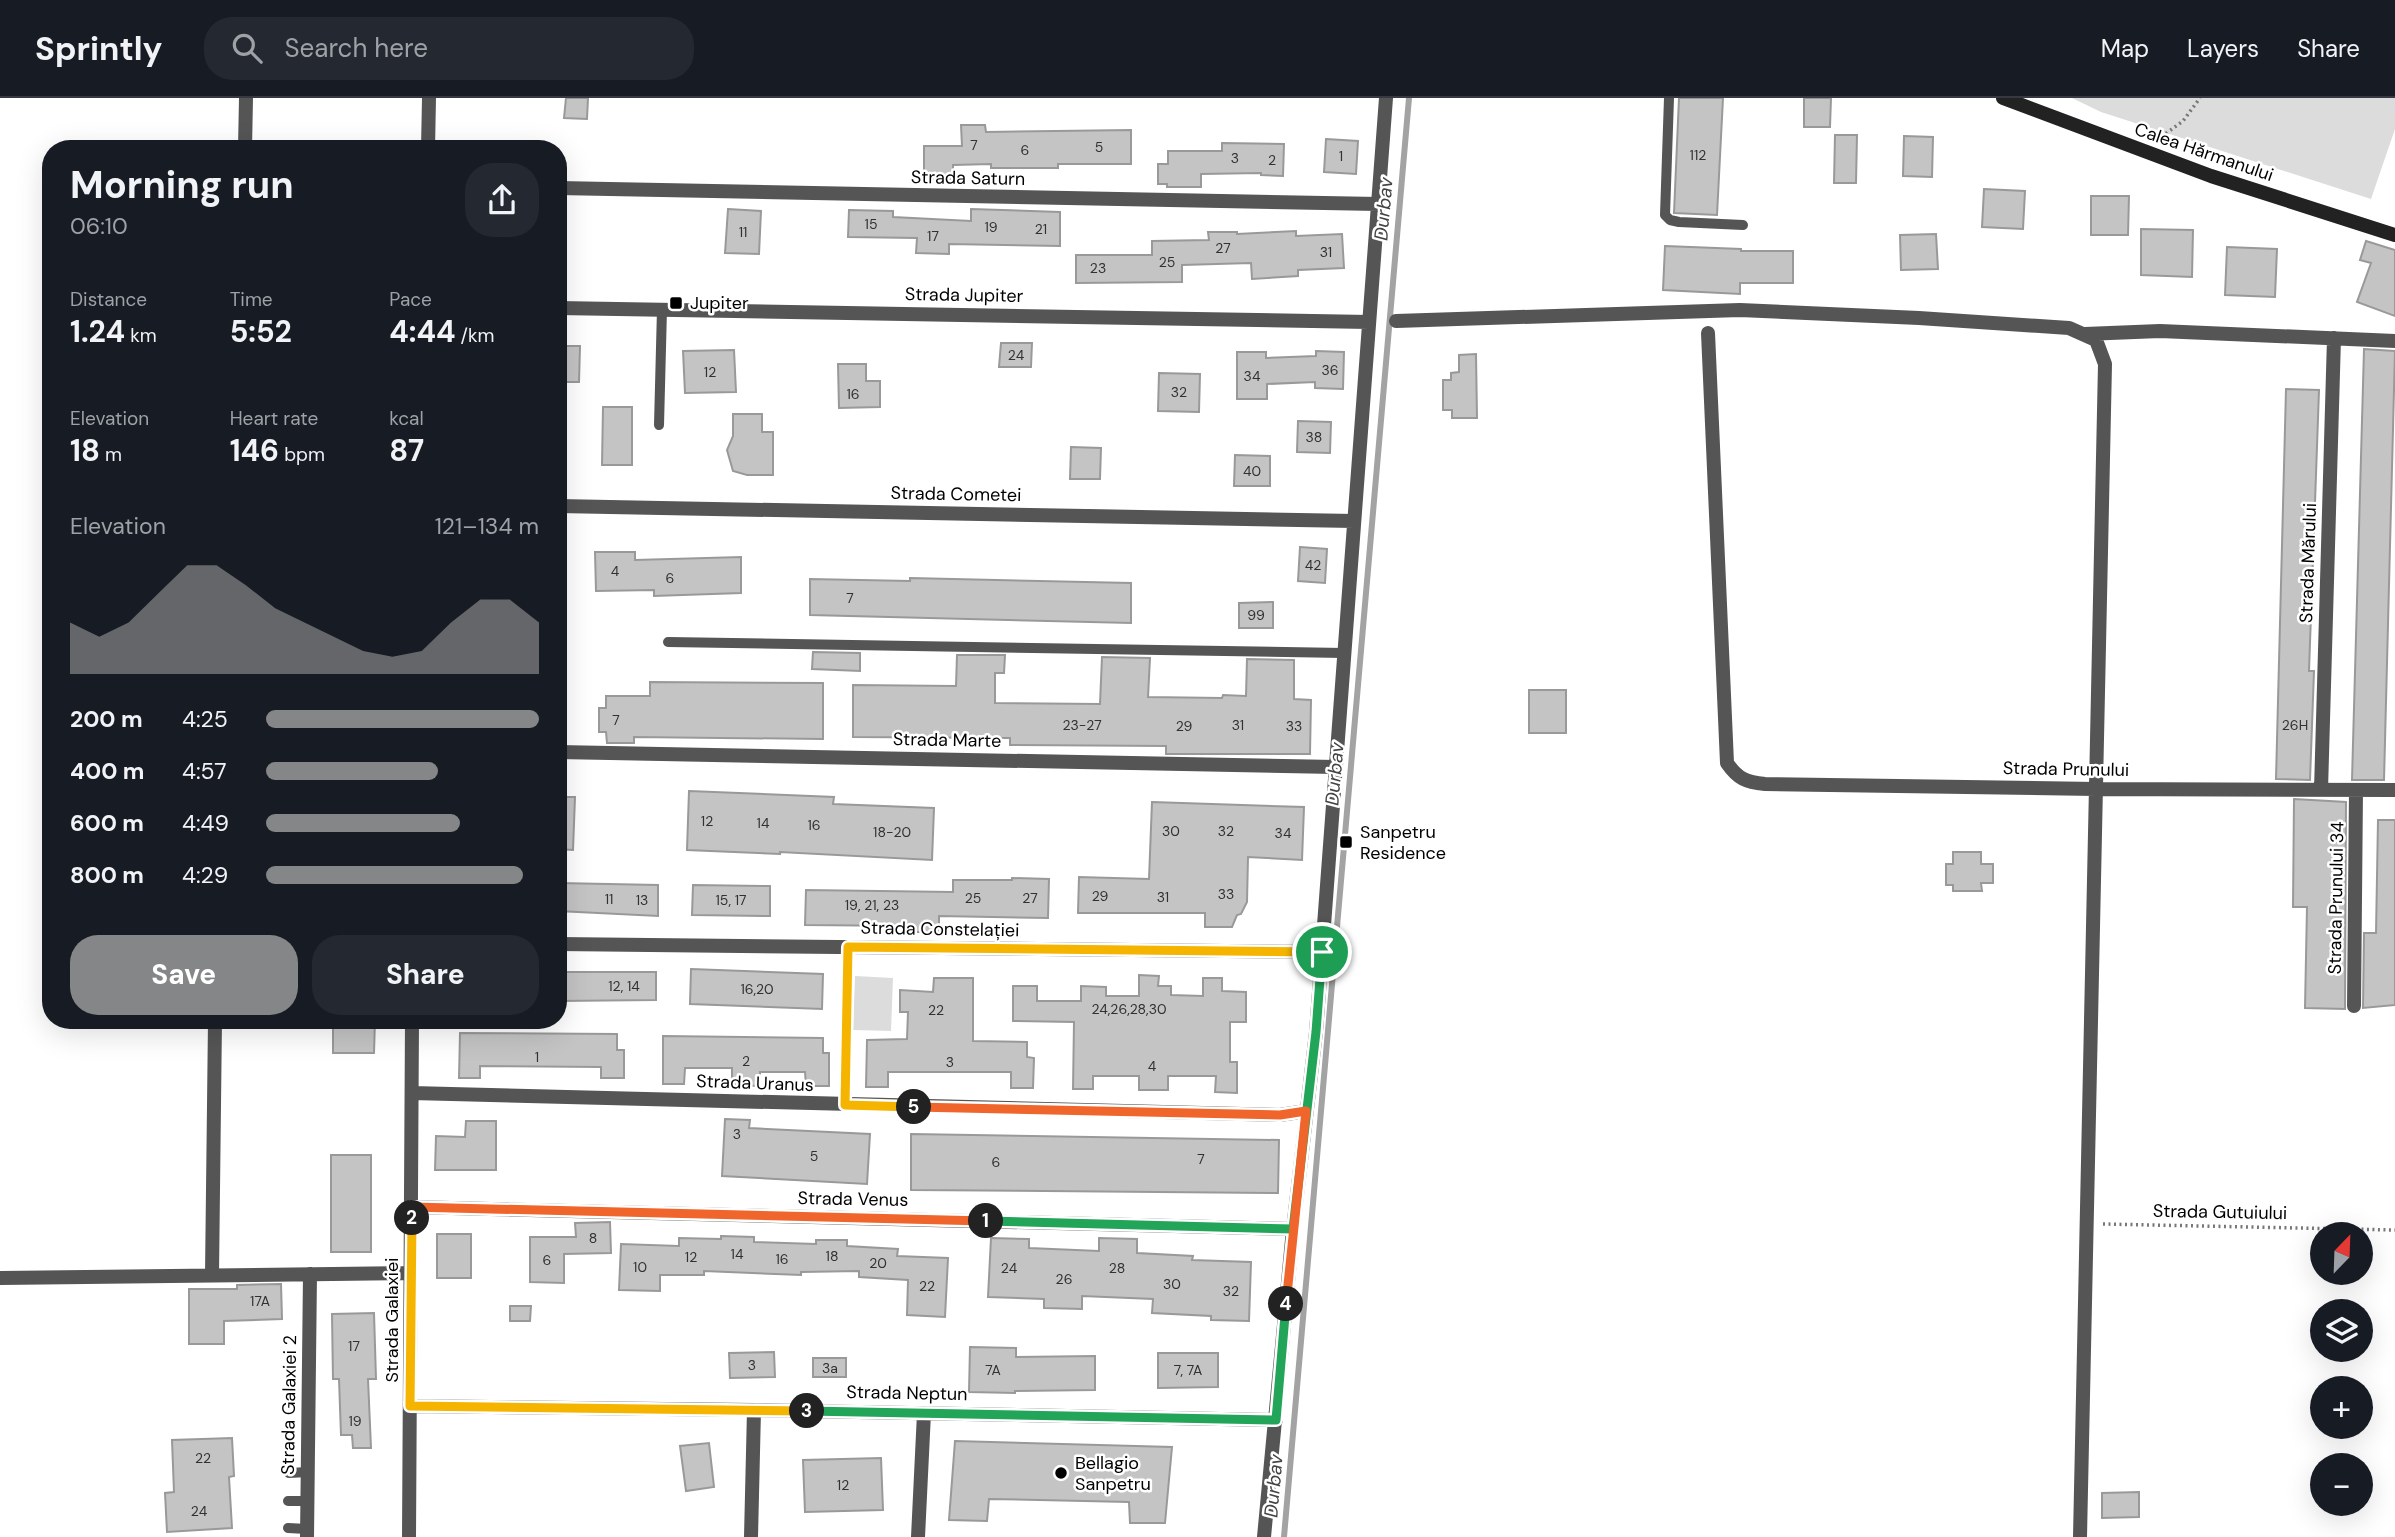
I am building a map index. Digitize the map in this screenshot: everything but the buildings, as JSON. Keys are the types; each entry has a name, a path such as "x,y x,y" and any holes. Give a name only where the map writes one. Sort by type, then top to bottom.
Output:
{"main road":[{"name":"Calea Hărmanului","path":"2003,98 2211,176 2395,236"}],"street":[{"path":"245,140 246,98"},
{"path":"428,140 429,98"},
{"path":"1264,1537 1293,1229 1316,1032 1385,98"},
{"name":"Strada Saturn","path":"567,188 1378,204"},
{"name":"Strada Jupiter","path":"567,308 1369,323"},
{"path":"1396,321 1740,310 2069,328 2096,340 2105,364 2080,1537"},
{"path":"2082,334 2160,331 2395,341"},
{"name":"Strada Prunului","path":"1708,333 1727,764 1737,778 1765,784 2395,790"},
{"name":"Strada Mărului","path":"2321,790 2334,338"},
{"name":"Strada Cometei","path":"567,506 1354,521"},
{"name":"Strada Marte","path":"567,752 1335,767"},
{"name":"Strada Prunului 34","path":"2354,1006 2356,790"},
{"name":"Strada Constelației","path":"567,944 1322,952"},
{"path":"212,1275 215,1029"},
{"name":"Strada Galaxiei","path":"410,1537 412,1029"},
{"name":"Strada Uranus","path":"412,1093 1280,1115 1306,1111"},
{"name":"Strada Venus","path":"412,1207 1293,1229"},
{"path":"0,1278 411,1273"},
{"name":"Strada Galaxiei 2","path":"307,1533 310,1274"},
{"name":"Strada Neptun","path":"410,1406 924,1412 1276,1420"},
{"path":"751,1537 754,1410"},
{"path":"918,1537 924,1412"}],"lane":[{"path":"1669,98 1665,215 1670,220 1679,222 1744,225"},
{"path":"659,425 662,309"},
{"path":"668,642 1344,653"},
{"path":"289,1472 308,1472"},
{"path":"288,1501 307,1501"},
{"path":"288,1528 307,1533"}],"path":[{"path":"2141,151 2183,121 2200,98"},
{"path":"845,1105 848,947"},
{"name":"Strada Gutuiului","path":"2087,1224 2395,1230"}],"shaded area":[{"path":"2072,98 2395,98 2395,129 2371,199 2101,112"},
{"path":"855,976 893,978 891,1031 853,1030"}],"waterway":[{"name":"Durbav","path":"1284,1537 1409,98"}],"place":[{"name":"Jupiter","path":"676,303"},
{"name":"Sanpetru Residence","path":"1346,842"},
{"name":"Bellagio Sanpetru","path":"1061,1473"}],"route":[{"path":"1322,952 848,947 845,1105 1280,1115 1306,1111 1293,1229 1276,1420 410,1406 412,1207 1293,1229 1316,1032 1322,952"}]}
